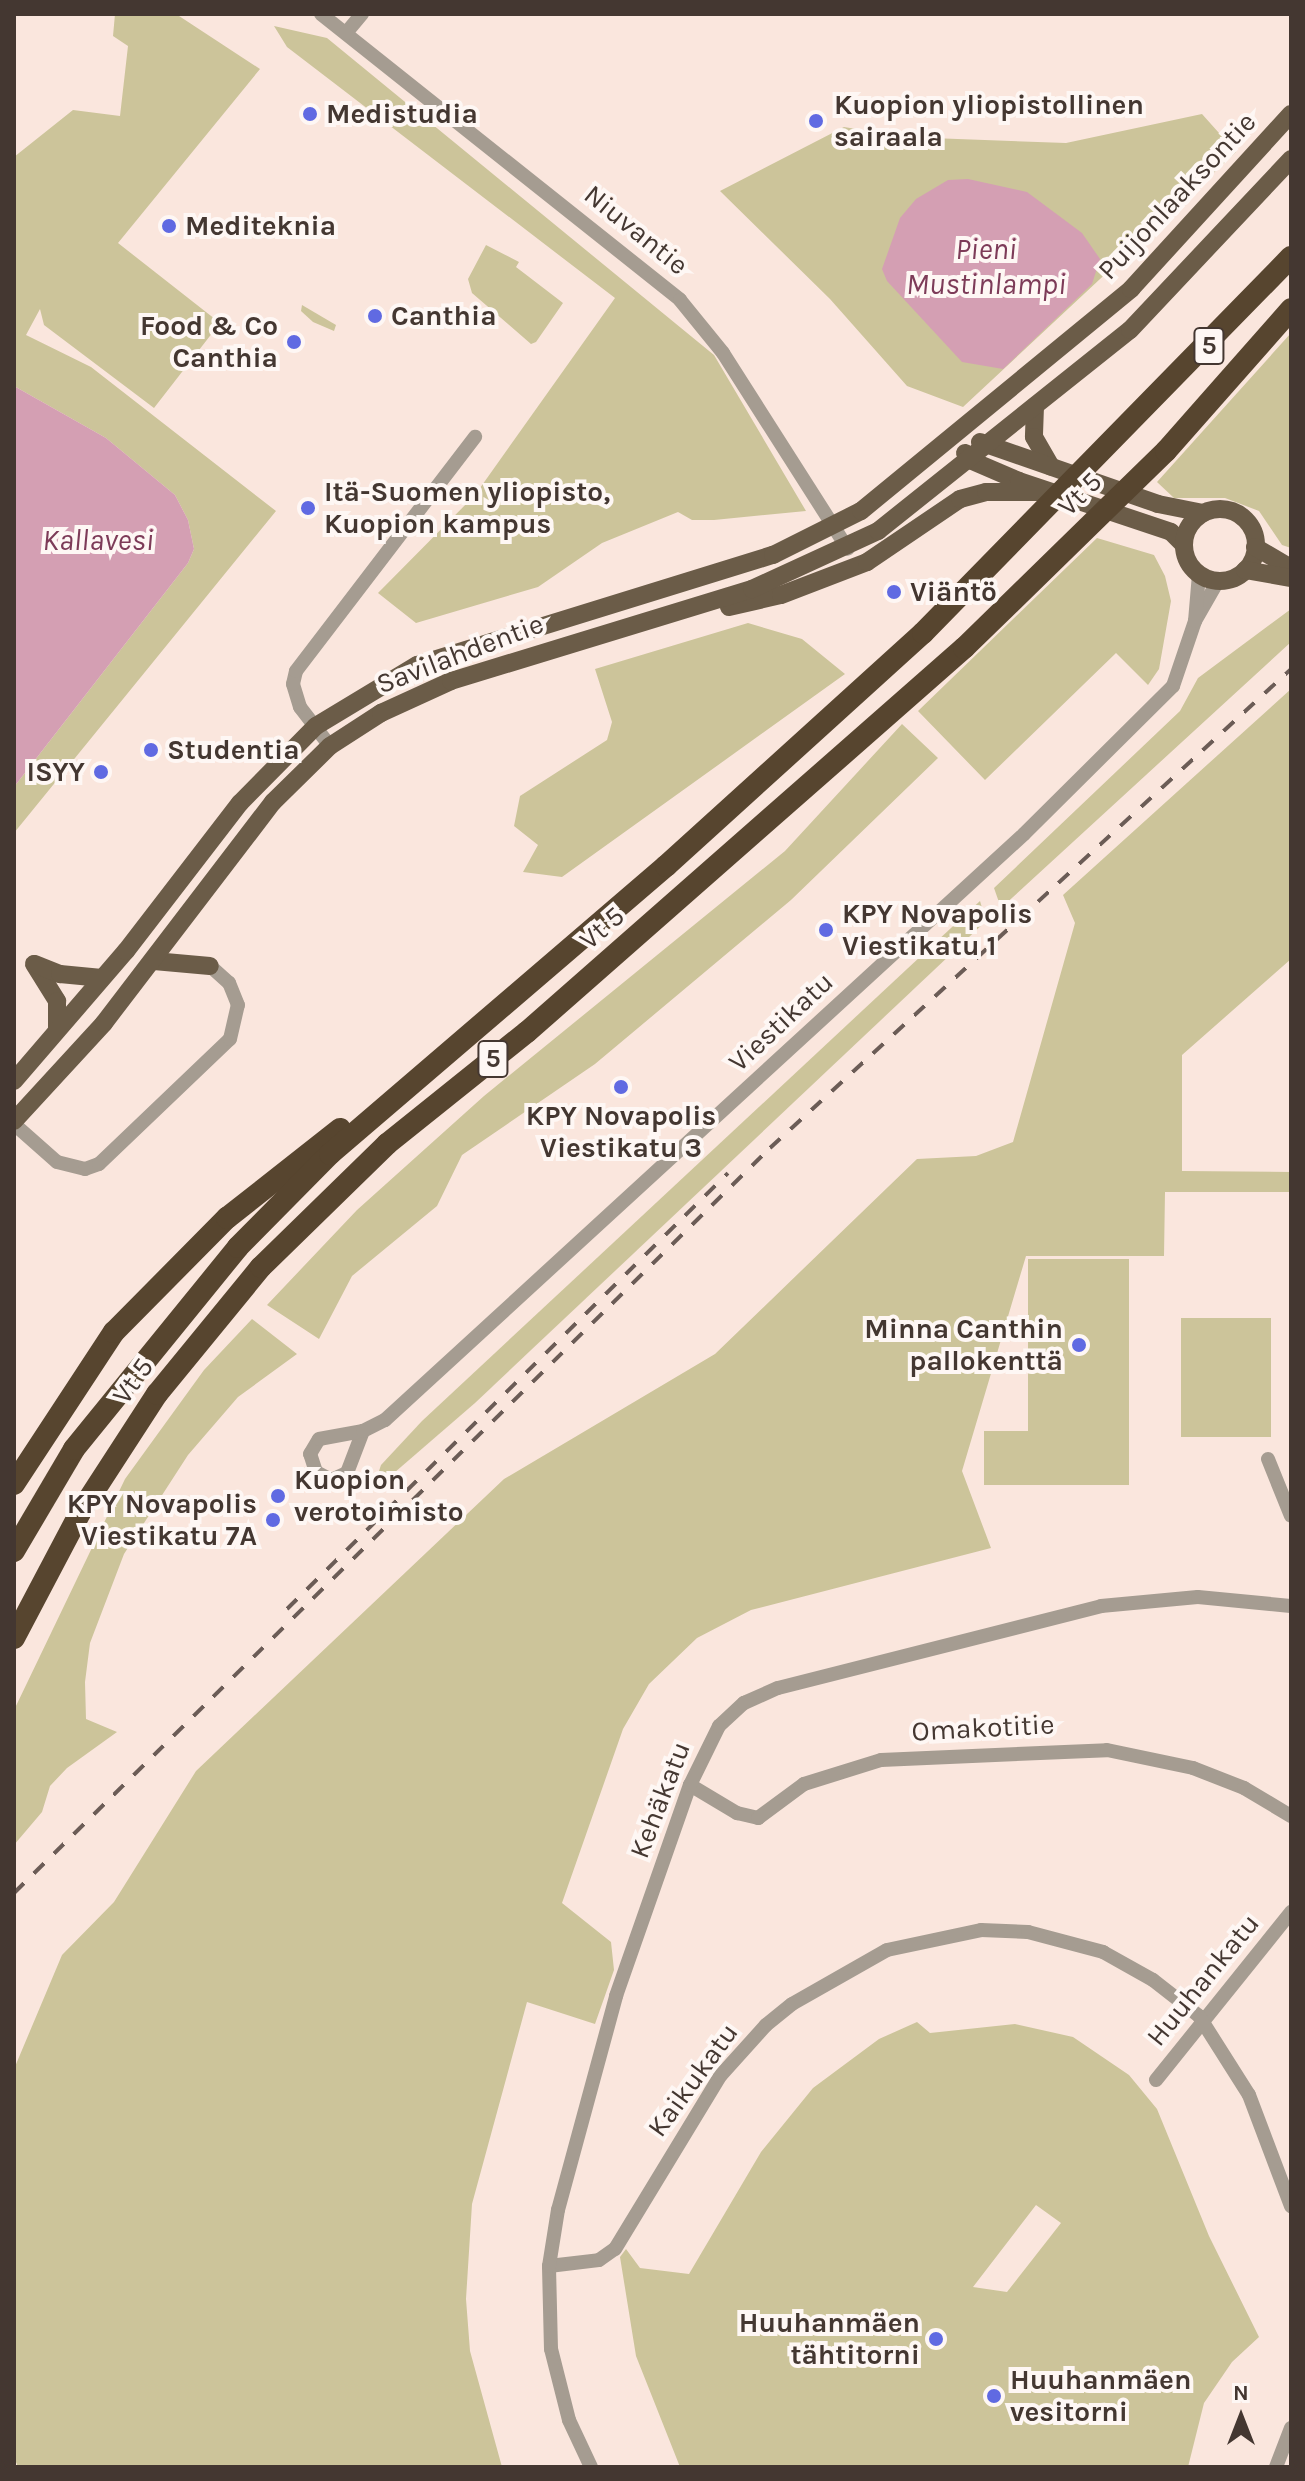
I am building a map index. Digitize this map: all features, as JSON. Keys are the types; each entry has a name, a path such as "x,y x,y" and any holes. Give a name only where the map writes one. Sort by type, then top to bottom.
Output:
{"highway":[{"name":"Vt 5","path":"14,1551 74,1449 229,1257 330,1154 666,866 1021,539 1291,257"},
{"name":"Vt 5","path":"14,1638 81,1511 157,1394 261,1267 387,1144 527,1032 818,781 1062,555 1166,451 1291,309"},
{"path":"14,1484 114,1332 186,1257 287,1167 411,1083"}],"main road":[{"name":"Puijonlaaksontie","path":"954,437 1131,289 1291,114"},
{"name":"Puijonlaaksontie","path":"970,460 1130,330 1291,159"},
{"path":"1035,406 1034,437 1051,467"},
{"name":"Savilahdentie","path":"14,1081 102,978 240,803 316,726 417,665 773,555 832,528 954,437"},
{"path":"954,437 989,444 1158,504 1203,513 1219,509 1238,514 1252,530 1255,547 1245,570"},
{"path":"954,437 970,460 1050,492 1159,527 1184,545 1199,574 1218,581 1245,570 1291,578"},
{"name":"Savilahdentie","path":"17,1119 154,961 273,802 330,746 381,713 451,681 752,589 848,549 970,460"},
{"path":"630,625 748,604 828,579 867,562 960,499 986,492 1050,492"},
{"path":"1184,545 1187,529 1203,513"},
{"path":"1255,547 1291,568"},
{"path":"181,926 193,955 210,966"},
{"path":"154,961 210,966"},
{"path":"57,1029 57,1001 34,964 60,974 102,978"}],"street":[{"name":"Niuvantie","path":"321,14 680,300 723,353 848,549"},
{"path":"346,33 362,14"},
{"path":"330,746 300,707 293,684 296,671 475,437"},
{"name":"Viestikatu","path":"1195,621 1199,574"},
{"name":"Viestikatu","path":"363,1431 385,1420 1024,834 1173,686 1195,621 1218,581"},
{"path":"17,1119 57,1162 85,1169 99,1164 230,1039 238,1005 229,983 210,966"},
{"path":"1268,1459 1291,1516"},
{"name":"Kehäkatu","path":"591,2467 569,2420 551,2349 549,2266 591,2074 690,1785 719,1726 744,1703 778,1688 1101,1606 1198,1597 1291,1606"},
{"name":"Omakotitie","path":"690,1785 737,1813 758,1818 804,1784 881,1760 1107,1750 1193,1768 1244,1788 1291,1816"},
{"name":"Huuhankatu","path":"1156,2080 1291,1912"},
{"name":"Kaikukatu","path":"549,2266 599,2260 615,2249 695,2113 743,2049 792,2004 887,1950 981,1930 1052,1936 1129,1966 1204,2020 1249,2095 1291,2206"},
{"path":"1276,2467 1291,2428"}],"shaded area":[{"path":"115,14 176,14 260,69 118,243 220,323 154,408 44,325 40,309 26,335 91,367 276,511 14,833 14,787 188,563 194,549 188,520 175,495 106,438 14,386 14,157 73,110 120,116 128,46 113,36"},
{"path":"274,26 327,38 714,355 806,511 714,520 692,520 678,512 602,543 538,587 416,623 378,593 475,495 615,298 287,47"},
{"path":"1202,114 1236,152 963,407 907,386 830,299 720,191 844,127 904,137 1066,143"},
{"path":"486,245 519,262 516,267 563,303 536,342 531,344 472,293 468,279"},
{"path":"302,305 336,325 334,331 313,322 301,311"},
{"path":"1291,333 1291,548 1282,545 1259,511 1225,498 1174,498 1157,482"},
{"path":"1097,538 1154,555 1165,576 1171,601 1159,669 1148,685 1116,653 985,780 918,711"},
{"path":"1291,609 1291,642 1001,908 994,888 1180,711 1198,678"},
{"path":"748,623 802,639 845,674 562,877 523,872 538,845 514,826 520,796 607,740 612,722 595,669"},
{"path":"1291,689 1291,959 1182,1055 1182,1171 1291,1172 1291,1192 1165,1192 1164,1256 1026,1256 962,1471 991,1548 751,1610 697,1638 649,1684 623,1729 562,1903 611,1942 614,1970 595,2024 527,2002 472,2204 466,2299 470,2351 502,2467 18,2467 14,2457 14,2069 62,1955 114,1902 196,1771 504,1479 715,1354 917,1159 976,1156 1013,1142 1075,923 1063,895"},
{"path":"902,724 938,758 791,900 595,1064 462,1155 437,1206 352,1276 319,1339 267,1305 357,1210 484,1096 785,851"},
{"path":"980,901 986,921 475,1403 372,1492 381,1465 422,1421"},
{"name":"Minna Canthin pallokenttä","path":"1028,1259 1129,1259 1129,1485 984,1485 984,1431 1028,1431"},
{"path":"1181,1318 1271,1318 1271,1437 1181,1437"},
{"path":"252,1319 297,1354 238,1397 188,1455 124,1554 90,1643 85,1682 86,1719 117,1732 67,1768 50,1786 42,1812 14,1845 15,1708 125,1479 204,1370"},
{"path":"917,2022 930,2033 1015,2024 1073,2037 1129,2075 1157,2109 1209,2236 1259,2337 1232,2362 1204,2403 1188,2467 680,2467 636,2356 620,2257 626,2249 640,2268 689,2274 761,2152 813,2088 879,2039","holes":["1036,2205 1061,2223 1007,2292 973,2287"]}],"water":[{"name":"Pieni Mustinlampi","path":"968,179 1027,192 1082,233 1100,259 1092,284 1003,369 962,362 887,281 882,269 900,218 916,199 948,180"},
{"name":"Kallavesi","path":"14,386 106,438 175,495 188,520 194,549 188,563 14,787"}],"railway":[{"path":"14,1893 770,1148 1291,669"},
{"path":"287,1609 728,1173"}],"place":[{"name":"Medistudia","path":"310,114"},
{"name":"Kuopion yliopistollinen sairaala","path":"816,121"},
{"name":"Mediteknia","path":"169,226"},
{"name":"Canthia","path":"375,316"},
{"name":"Food & Co Canthia","path":"294,342"},
{"name":"Itä-Suomen yliopisto, Kuopion kampus","path":"308,508"},
{"name":"Viäntö","path":"894,592"},
{"name":"Studentia","path":"151,750"},
{"name":"ISYY","path":"101,772"},
{"name":"KPY Novapolis Viestikatu 1","path":"826,930"},
{"name":"KPY Novapolis Viestikatu 3","path":"621,1087"},
{"name":"Minna Canthin pallokenttä","path":"1079,1345"},
{"name":"Kuopion verotoimisto","path":"278,1496"},
{"name":"KPY Novapolis Viestikatu 7A","path":"273,1520"},
{"name":"Huuhanmäen tähtitorni","path":"936,2339"},
{"name":"Huuhanmäen vesitorni","path":"994,2396"}]}
